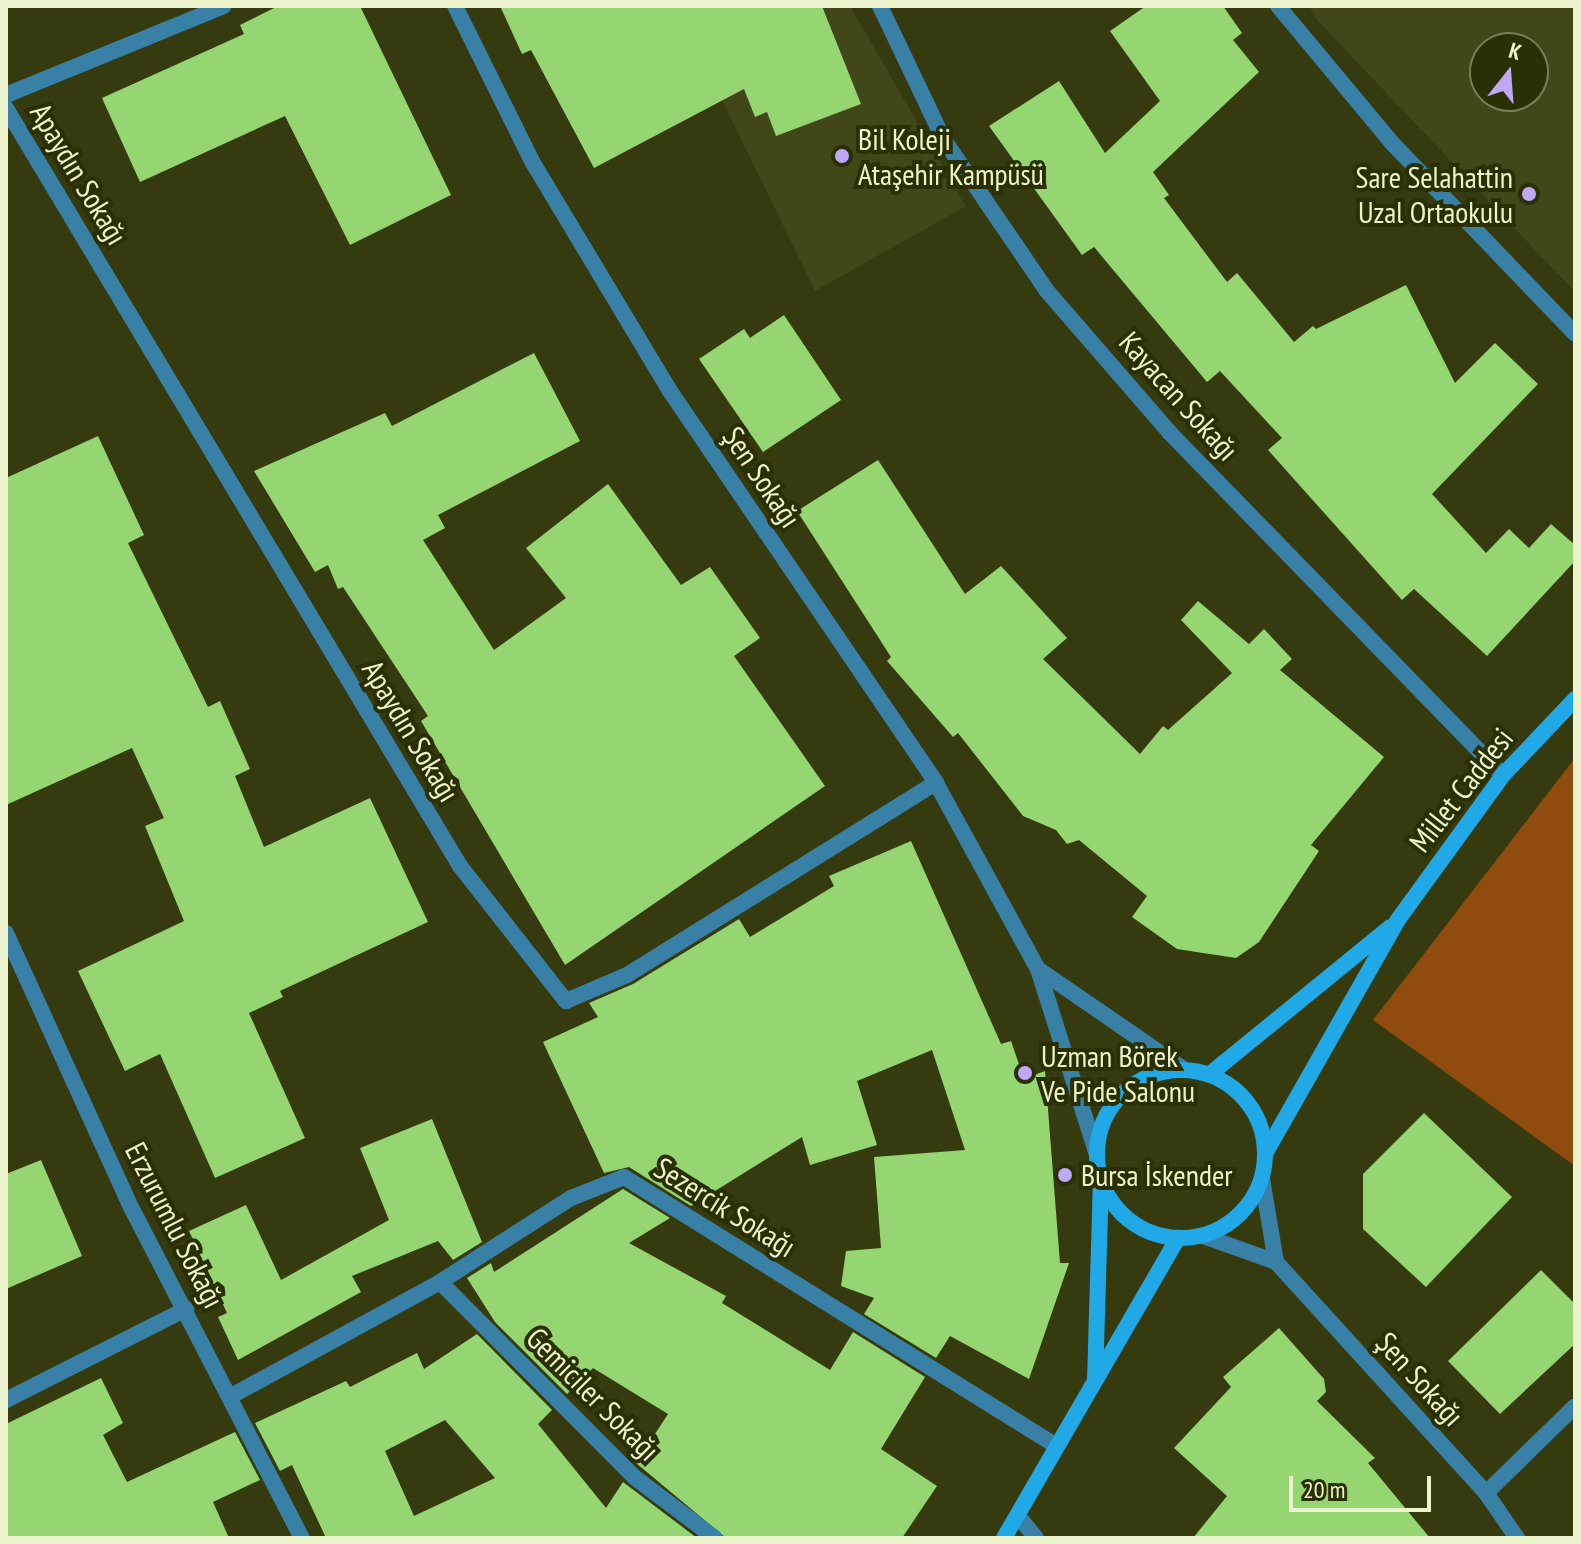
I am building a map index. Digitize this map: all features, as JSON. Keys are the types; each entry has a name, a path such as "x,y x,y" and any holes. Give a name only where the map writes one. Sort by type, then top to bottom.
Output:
{"street":[{"path":"6,95 224,6"},
{"name":"Şen Sokağı","path":"455,6 533,163 670,391 936,783 1038,969 1097,1155"},
{"name":"Kayacan Sokağı","path":"880,6 944,140 1047,291 1170,433 1503,775"},
{"path":"1278,6 1393,144 1575,334"},
{"name":"Apaydın Sokağı","path":"6,108 460,866 566,1001 627,975 936,783"},
{"name":"Millet Caddesi","path":"1397,921 1503,775 1575,699"},
{"path":"1210,1074 1397,921"},
{"path":"1276,1262 1262,1179 1266,1152 1397,921"},
{"name":"Erzurumlu Sokağı","path":"6,933 132,1209 233,1395 302,1538"},
{"name":"Şen Sokağı","path":"1038,969 1185,1070"},
{"path":"1095,1386 1101,1181 1097,1155 1113,1103 1158,1073 1185,1070 1210,1074 1250,1105 1266,1152"},
{"name":"Sezercik Sokağı","path":"233,1395 440,1282 571,1198 624,1177 1055,1445"},
{"path":"1101,1181 1130,1222 1178,1238 1203,1236 1249,1205 1262,1179"},
{"name":"Şen Sokağı","path":"1203,1236 1276,1262 1486,1493 1517,1538"},
{"path":"1004,1538 1019,1517 1055,1445 1095,1386 1178,1238"},
{"name":"Gemiciler Sokağı","path":"440,1282 634,1477 715,1538"},
{"path":"6,1400 186,1309"},
{"path":"1486,1493 1575,1406"},
{"path":"1019,1517 1036,1538"}],"shaded area":[{"name":"Bil Koleji Ataşehir Kampüsü","path":"676,6 850,6 966,206 815,291"},
{"name":"Sare Selahattin Uzal Ortaokulu","path":"1309,6 1575,6 1575,292 1317,20"},
{"path":"1575,758 1575,1166 1373,1020"}],"building":[{"path":"278,6 360,6 451,195 350,245 285,116 140,182 102,98 244,34 240,25"},
{"path":"500,6 822,6 861,104 776,136 767,112 755,117 744,89 594,168 531,50 522,54"},
{"path":"1146,6 1223,6 1242,33 1233,40 1259,72 1153,172 1169,195 1164,198 1227,282 1237,273 1294,342 1313,326 1316,329 1406,285 1455,383 1495,343 1538,384 1432,494 1486,553 1509,529 1529,548 1551,524 1575,545 1575,561 1487,656 1414,589 1402,600 1268,450 1282,438 1220,371 1207,382 1094,247 1082,255 989,126 1059,81 1105,153 1160,101 1110,31"},
{"path":"784,315 841,400 763,452 699,359 744,329 750,338"},
{"path":"534,353 580,441 438,515 445,528 423,540 494,650 566,598 526,548 608,484 681,585 710,567 760,638 734,656 825,786 565,965 421,721 428,716 343,587 338,589 328,565 315,572 254,471 385,413 392,426"},
{"path":"98,436 144,535 128,543 208,707 220,701 250,769 235,776 264,847 370,798 428,922 280,991 283,997 249,1013 305,1138 215,1178 160,1054 125,1071 78,971 184,921 145,826 164,818 132,748 6,805 6,478"},
{"path":"878,460 965,594 1001,566 1067,638 1043,659 1140,754 1163,726 1168,730 1232,673 1181,620 1198,601 1249,644 1264,629 1292,659 1280,670 1384,757 1311,845 1319,851 1259,942 1236,958 1177,949 1132,917 1147,896 1079,840 1067,844 1056,830 1023,816 958,733 953,737 887,661 891,657 797,511"},
{"path":"911,841 1001,1044 1011,1041 1024,1079 1045,1071 1060,1263 1069,1263 1029,1379 950,1336 936,1358 864,1314 874,1298 841,1286 846,1251 881,1248 874,1157 965,1150 932,1050 857,1081 877,1145 810,1165 802,1137 691,1206 629,1167 604,1173 543,1042 598,1017 589,1003 633,984 739,919 750,937 834,886 829,876"},
{"path":"1424,1113 1512,1197 1426,1287 1363,1229 1363,1174"},
{"path":"432,1119 482,1242 453,1260 438,1241 352,1276 361,1292 238,1360 218,1317 227,1313 189,1231 246,1205 281,1280 389,1220 360,1148"},
{"path":"41,1160 82,1256 6,1289 6,1174"},
{"path":"623,1189 670,1218 629,1243 726,1296 722,1303 830,1370 853,1332 925,1377 881,1449 937,1486 902,1538 726,1538 636,1463 668,1414 593,1368 567,1394 495,1322 467,1278 491,1263 494,1272"},
{"path":"1541,1270 1575,1304 1575,1344 1500,1414 1448,1361"},
{"path":"1279,1328 1324,1379 1326,1392 1317,1401 1375,1458 1368,1463 1430,1538 1193,1538 1227,1496 1174,1448 1231,1387 1223,1377"},
{"path":"477,1334 552,1410 538,1424 606,1508 623,1482 697,1538 326,1538 292,1465 280,1471 255,1423 346,1381 350,1387 417,1353 424,1369","holes":["445,1420 495,1478 414,1516 385,1451"]},
{"path":"101,1378 123,1423 103,1435 127,1482 235,1432 260,1480 213,1502 229,1538 6,1538 6,1424"}],"place":[{"name":"Bil Koleji Ataşehir Kampüsü","path":"842,156"},
{"name":"Sare Selahattin Uzal Ortaokulu","path":"1529,194"},
{"name":"Uzman Börek Ve Pide Salonu","path":"1025,1073"},
{"name":"Bursa İskender","path":"1065,1175"}]}
